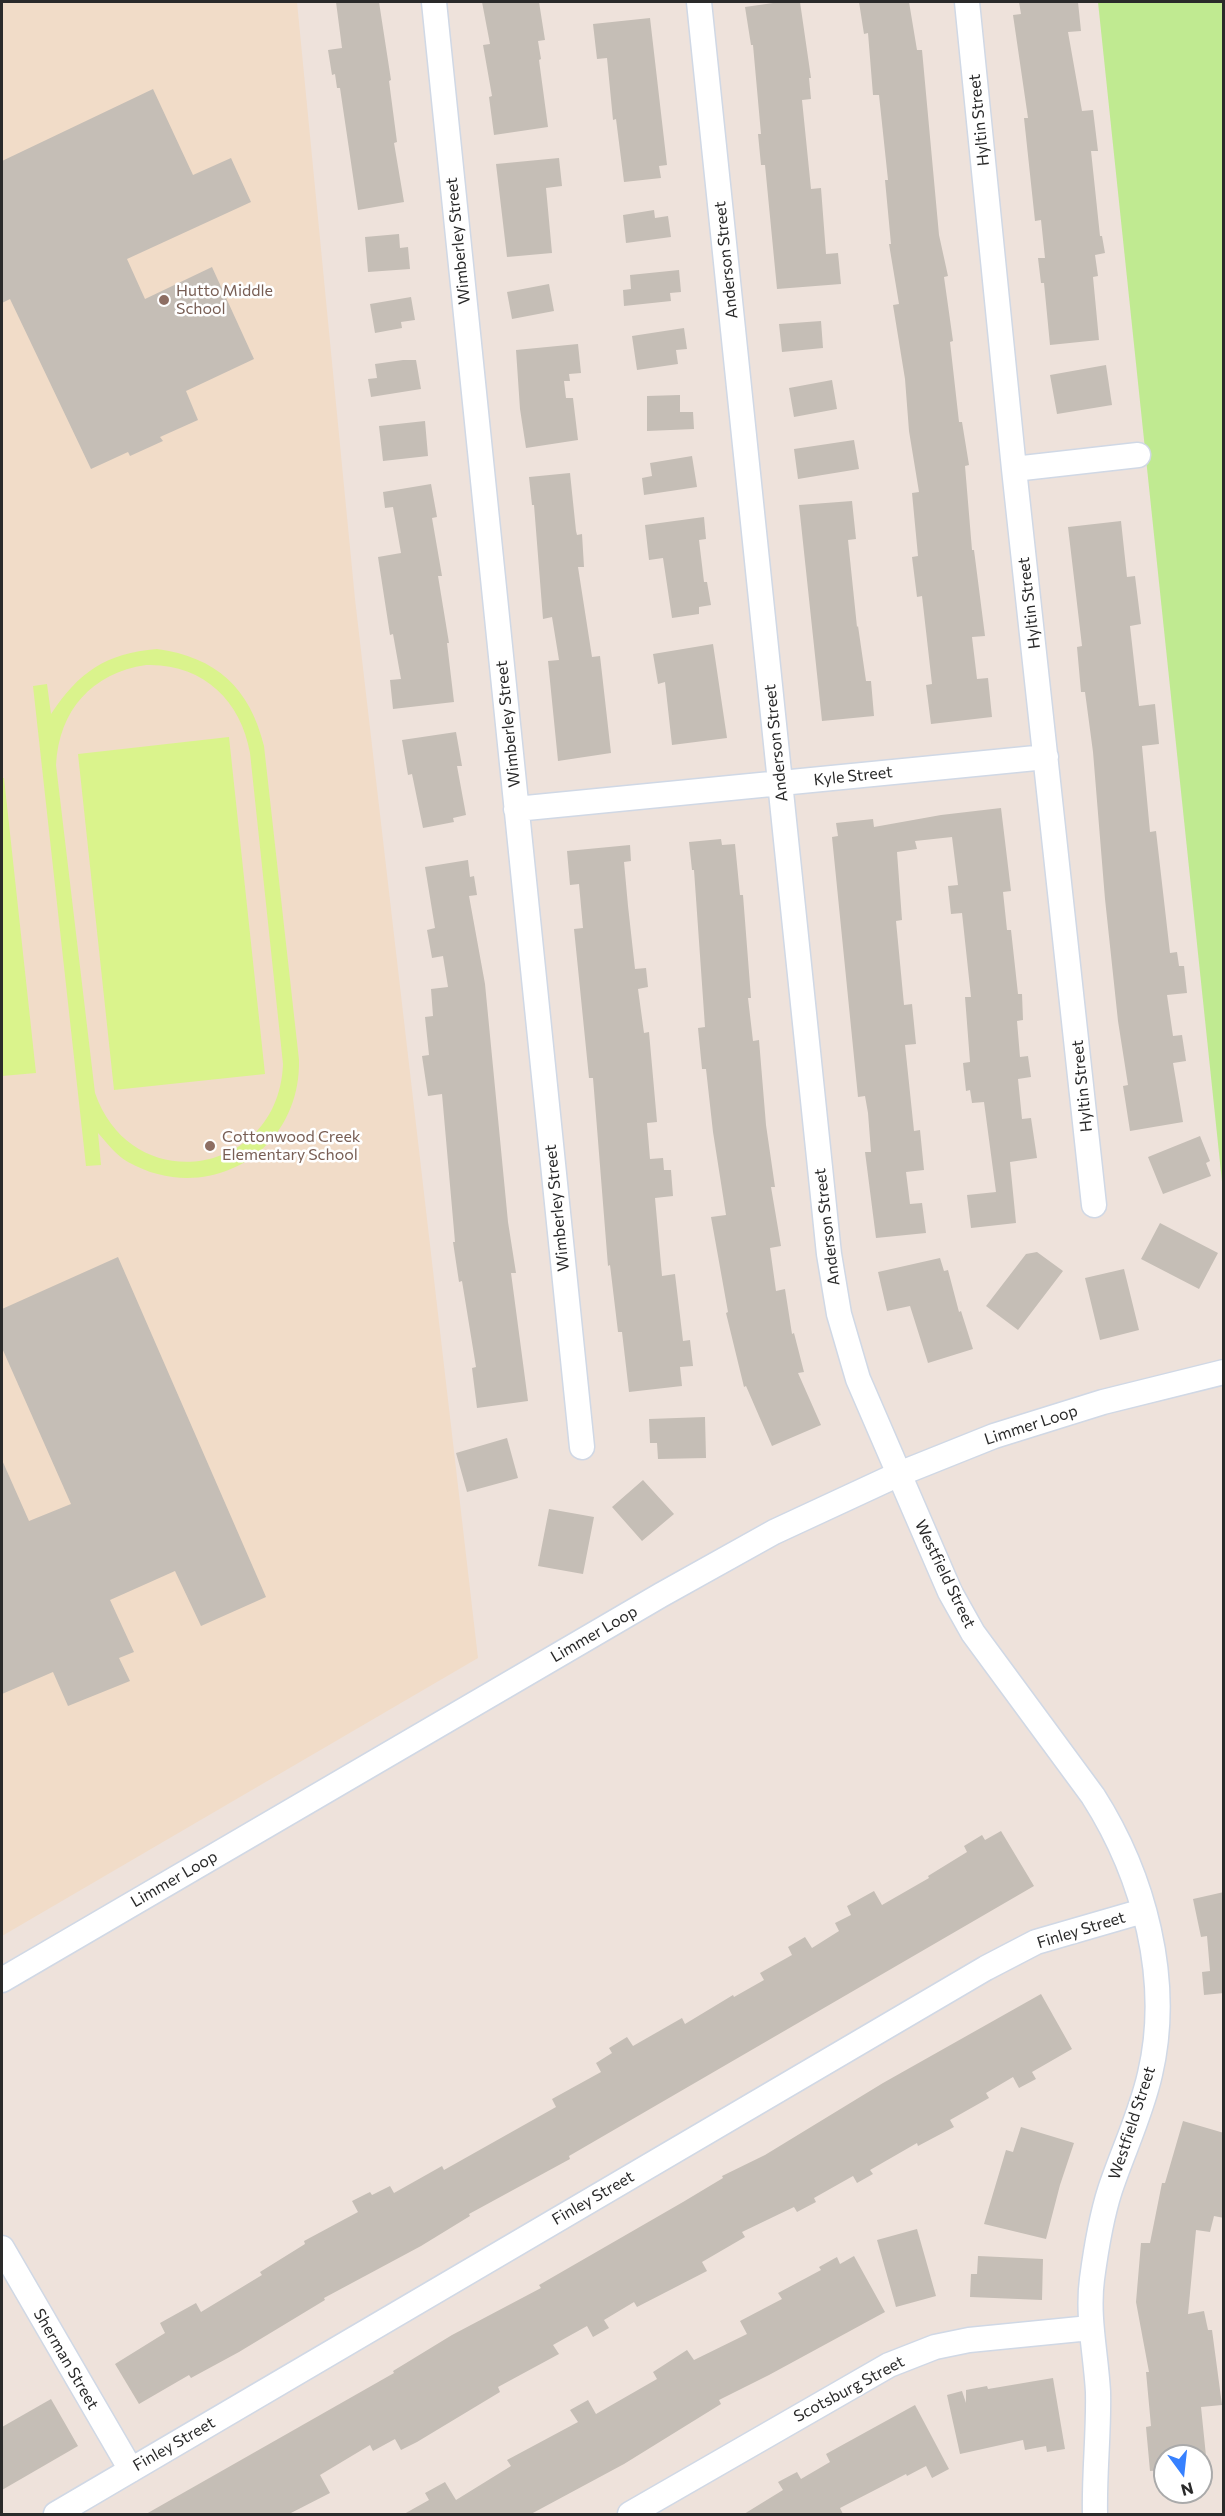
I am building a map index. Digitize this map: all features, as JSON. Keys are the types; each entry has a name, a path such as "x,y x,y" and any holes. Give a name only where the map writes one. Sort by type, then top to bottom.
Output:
{"street":[{"name":"Wimberley Street","path":"434,2 582,1447"},
{"name":"Anderson Street","path":"699,2 829,1254 839,1314 858,1378 899,1474"},
{"name":"Hyltin Street","path":"967,2 1014,469 1094,1204"},
{"path":"1014,469 1138,455"},
{"name":"Kyle Street","path":"516,809 1047,757"},
{"name":"Limmer Loop","path":"2,1980 661,1595 774,1532 899,1474 994,1436 1103,1402 1224,1372"},
{"name":"Westfield Street","path":"899,1474 950,1592 973,1633 1110,1822 1131,1873 1155,1955 1157,2002 1155,2043 1150,2074 1110,2192 1097,2246 1092,2282 1090,2328 1099,2421 1095,2514"},
{"name":"Finley Street","path":"56,2514 986,1968 1036,1942 1143,1911"},
{"name":"Sherman Street","path":"2,2248 130,2470"},
{"name":"Scotsburg Street","path":"630,2514 812,2408 898,2362 935,2347 969,2340 1090,2328"}],"shaded area":[{"name":"Cottonwood Creek Elementary School","path":"2,2 297,2 355,599 478,1658 2,1936"}],"green space":[{"path":"1098,2 1223,2 1223,1191"},
{"path":"157,649 178,653 197,659 213,668 240,692 258,726 264,746 299,1060 296,1093 284,1121 267,1145 244,1162 218,1174 189,1178 158,1174 128,1162 98,1133 101,1165 86,1166 33,686 47,684 51,714 72,687 95,667 108,660 139,651","holes":["146,665 185,670 216,688 228,701 245,734 250,753 283,1064 275,1102 257,1131 232,1151 201,1161 170,1160 139,1149 114,1127 95,1093 56,765 64,727 82,697 110,676 127,669"]},
{"path":"229,737 265,1074 114,1090 78,754"},
{"path":"2,778 4,778 36,1073 2,1076"}],"building":[{"path":"336,2 379,2 391,80 389,81 397,142 394,143 404,202 358,210 340,88 337,88 335,74 332,75 328,50 342,48"},
{"path":"482,2 539,2 545,40 538,41 541,59 539,60 548,127 494,135 489,97 492,96 483,45 490,44"},
{"path":"780,2 800,2 811,78 809,78 811,99 802,100 811,189 821,188 826,254 838,253 841,284 777,289 765,165 761,165 758,134 761,134 753,45 751,45 745,7"},
{"path":"859,2 909,2 917,50 922,50 939,235 948,276 944,277 953,341 950,342 959,422 962,422 969,465 965,466 972,550 974,550 985,636 972,637 977,679 988,678 992,717 931,724 926,685 932,684 922,596 917,597 912,557 918,556 912,493 919,492 893,305 899,304 889,244 891,244 885,180 888,180 879,95 873,95 868,33 864,34"},
{"path":"1019,2 1078,2 1081,31 1068,32 1082,111 1093,110 1098,151 1091,151 1100,236 1102,236 1105,253 1095,255 1098,276 1093,277 1099,340 1050,345 1044,283 1041,283 1038,258 1045,258 1041,220 1035,221 1024,118 1028,118 1013,15 1021,14"},
{"path":"650,18 667,165 659,166 661,178 624,182 616,119 613,120 607,58 597,59 593,24"},
{"path":"153,89 193,175 231,158 251,202 127,259 145,299 212,267 254,359 186,391 198,420 160,437 163,441 130,456 128,452 91,469 10,299 2,303 2,161"},
{"path":"559,158 562,186 546,188 552,253 507,257 496,164"},
{"path":"654,210 655,218 668,216 671,237 626,243 623,215"},
{"path":"399,234 400,248 408,247 410,269 368,272 365,237"},
{"path":"679,270 681,292 670,293 671,301 624,306 623,290 631,289 630,275"},
{"path":"549,284 554,311 512,319 507,292"},
{"path":"411,297 415,320 401,322 402,328 375,333 370,304"},
{"path":"821,321 823,348 782,352 779,324"},
{"path":"684,328 687,349 676,350 678,364 637,370 632,336"},
{"path":"578,344 581,373 569,374 570,381 564,381 566,398 573,398 578,440 526,448 520,409 516,350"},
{"path":"416,360 421,389 371,397 368,379 377,378 375,364"},
{"path":"1106,365 1112,405 1057,414 1050,375"},
{"path":"832,380 837,409 794,417 789,388"},
{"path":"680,395 680,412 693,412 694,429 647,431 647,396"},
{"path":"425,421 428,456 383,461 379,426"},
{"path":"854,440 859,469 798,479 794,449"},
{"path":"692,456 697,487 644,495 642,478 652,476 650,463"},
{"path":"570,473 576,531 577,535 582,534 584,567 578,567 592,657 600,656 611,753 558,761 548,661 559,660 552,617 543,619 534,505 532,505 529,477"},
{"path":"431,484 437,517 432,518 442,576 438,576 449,643 447,643 454,702 393,709 390,680 401,679 393,634 390,635 378,557 401,553 393,507 385,508 383,492"},
{"path":"852,501 856,539 848,540 857,627 866,681 871,681 874,716 822,721 799,505"},
{"path":"704,517 706,539 699,540 704,582 707,582 711,605 699,607 699,614 672,618 663,558 649,560 645,525"},
{"path":"1121,521 1127,577 1135,576 1141,624 1130,626 1139,706 1155,704 1159,744 1142,746 1150,832 1156,831 1170,953 1177,952 1179,966 1184,966 1187,993 1167,995 1173,1036 1182,1035 1186,1061 1173,1063 1183,1122 1130,1131 1123,1086 1128,1085 1118,1021 1105,899 1093,752 1085,692 1081,692 1077,647 1082,646 1068,527"},
{"path":"713,644 727,738 672,745 665,682 658,684 653,654"},
{"path":"456,732 462,766 457,766 466,815 453,818 454,822 423,828 412,774 408,775 402,740"},
{"path":"1001,808 1011,891 1003,892 1007,930 1011,930 1018,994 1022,994 1023,1020 1017,1021 1020,1057 1028,1056 1031,1077 1018,1079 1022,1119 1031,1118 1037,1158 1010,1162 1016,1223 971,1228 967,1195 996,1192 984,1102 972,1103 970,1090 966,1091 963,1063 970,1062 965,997 971,997 962,913 951,914 948,886 958,885 952,837 915,841 917,849 897,852 902,920 896,921 904,1005 912,1004 916,1044 905,1045 914,1131 920,1130 924,1170 906,1172 910,1204 922,1203 926,1233 876,1238 865,1152 871,1152 868,1113 865,1096 858,1097 832,837 838,836 836,823 873,819 874,827 941,815"},
{"path":"721,839 722,845 735,844 740,895 743,895 751,998 748,998 753,1041 759,1040 766,1125 775,1187 771,1187 781,1246 770,1248 776,1291 785,1289 792,1334 794,1333 804,1372 798,1373 821,1425 772,1446 746,1386 744,1387 726,1313 728,1312 711,1217 726,1215 706,1069 702,1069 698,1028 705,1027 694,870 692,870 689,842"},
{"path":"630,845 631,861 624,862 628,906 635,969 646,968 648,987 638,989 644,1033 649,1032 657,1122 647,1123 650,1159 663,1158 664,1170 671,1170 673,1196 655,1198 662,1276 675,1274 683,1341 690,1340 693,1366 680,1367 682,1386 629,1392 622,1332 618,1332 610,1265 608,1266 593,1078 589,1078 574,929 583,928 579,884 570,885 567,851"},
{"path":"468,860 470,877 474,876 477,895 469,896 485,984 508,1222 516,1273 511,1273 528,1401 477,1408 472,1368 476,1367 453,1242 455,1242 442,1094 428,1096 422,1056 429,1055 425,1017 433,1016 431,989 448,987 443,956 432,958 427,930 435,928 425,867"},
{"path":"1200,1136 1210,1161 1206,1163 1211,1176 1163,1194 1148,1157"},
{"path":"1160,1223 1218,1253 1199,1289 1141,1259"},
{"path":"1037,1252 1063,1271 1018,1330 986,1306 1026,1254"},
{"path":"118,1257 266,1597 201,1626 175,1571 110,1600 134,1652 119,1658 130,1681 68,1706 53,1672 2,1694 2,1460 29,1521 71,1504 2,1348 2,1309"},
{"path":"940,1258 944,1271 948,1270 959,1312 961,1311 973,1349 928,1363 910,1306 887,1311 878,1272"},
{"path":"1124,1269 1139,1330 1100,1340 1085,1278"},
{"path":"705,1417 706,1458 658,1459 657,1443 650,1443 649,1419"},
{"path":"507,1438 518,1478 467,1492 456,1453"},
{"path":"643,1480 674,1514 642,1541 612,1507"},
{"path":"549,1509 594,1517 583,1574 538,1566"},
{"path":"1001,1831 1034,1886 569,2156 570,2159 469,2214 470,2216 421,2246 324,2298 325,2300 239,2352 191,2378 189,2375 139,2404 115,2364 165,2333 160,2323 196,2303 201,2312 262,2275 260,2272 305,2244 304,2241 358,2212 352,2201 390,2186 394,2193 442,2166 444,2170 556,2107 552,2099 601,2072 596,2063 612,2053 609,2048 627,2037 633,2046 682,2018 685,2024 733,1995 734,1997 764,1980 760,1973 792,1955 788,1947 805,1937 812,1948 839,1931 835,1923 851,1915 847,1906 874,1891 882,1905 929,1878 928,1876 967,1852 964,1846 982,1835 985,1840"},
{"path":"1224,1892 1224,1993 1204,1995 1202,1972 1210,1971 1207,1936 1201,1937 1193,1899"},
{"path":"1041,1994 1072,2049 1032,2072 1036,2079 1019,2088 1013,2077 986,2093 989,2098 950,2120 954,2127 918,2146 917,2143 870,2170 873,2174 857,2183 853,2176 814,2198 816,2202 797,2212 794,2207 742,2232 745,2237 702,2262 707,2271 637,2307 634,2302 604,2320 609,2328 593,2337 587,2326 553,2345 559,2354 498,2387 500,2392 417,2442 401,2450 395,2439 373,2451 370,2445 320,2475 330,2493 289,2514 146,2514 394,2373 393,2371 452,2335 541,2288 539,2285 683,2202 723,2178 722,2176 765,2155 883,2083"},
{"path":"1183,2121 1224,2133 1224,2218 1214,2216 1210,2232 1196,2230 1188,2314 1204,2311 1208,2330 1212,2330 1222,2405 1201,2407 1205,2444 1153,2444 1153,2471 1150,2471 1146,2427 1151,2426 1146,2372 1149,2372 1136,2302 1141,2243 1150,2243 1162,2183 1165,2183"},
{"path":"1021,2127 1074,2143 1046,2239 984,2224 1006,2150 1013,2152"},
{"path":"917,2229 936,2296 896,2307 877,2240"},
{"path":"854,2256 885,2312 719,2400 721,2404 624,2464 531,2514 404,2514 429,2500 425,2493 445,2482 456,2500 511,2466 507,2460 578,2422 570,2410 588,2400 596,2414 657,2379 653,2372 687,2350 694,2360 747,2334 740,2321 782,2299 778,2293 821,2270 819,2267 837,2257 840,2264"},
{"path":"978,2256 1043,2259 1042,2300 970,2297 971,2274 977,2274"},
{"path":"1053,2378 1065,2449 1047,2452 1046,2446 1025,2450 1023,2440 960,2454 947,2395 962,2391 966,2403 966,2390 987,2386 988,2389"},
{"path":"51,2399 78,2446 2,2490 2,2427"},
{"path":"915,2405 949,2469 932,2478 926,2466 907,2476 906,2474 840,2508 843,2514 744,2514 783,2490 778,2482 797,2472 801,2479 830,2462 826,2454"}],"place":[{"name":"Hutto Middle School","path":"164,300"},
{"name":"Cottonwood Creek Elementary School","path":"210,1146"}]}
